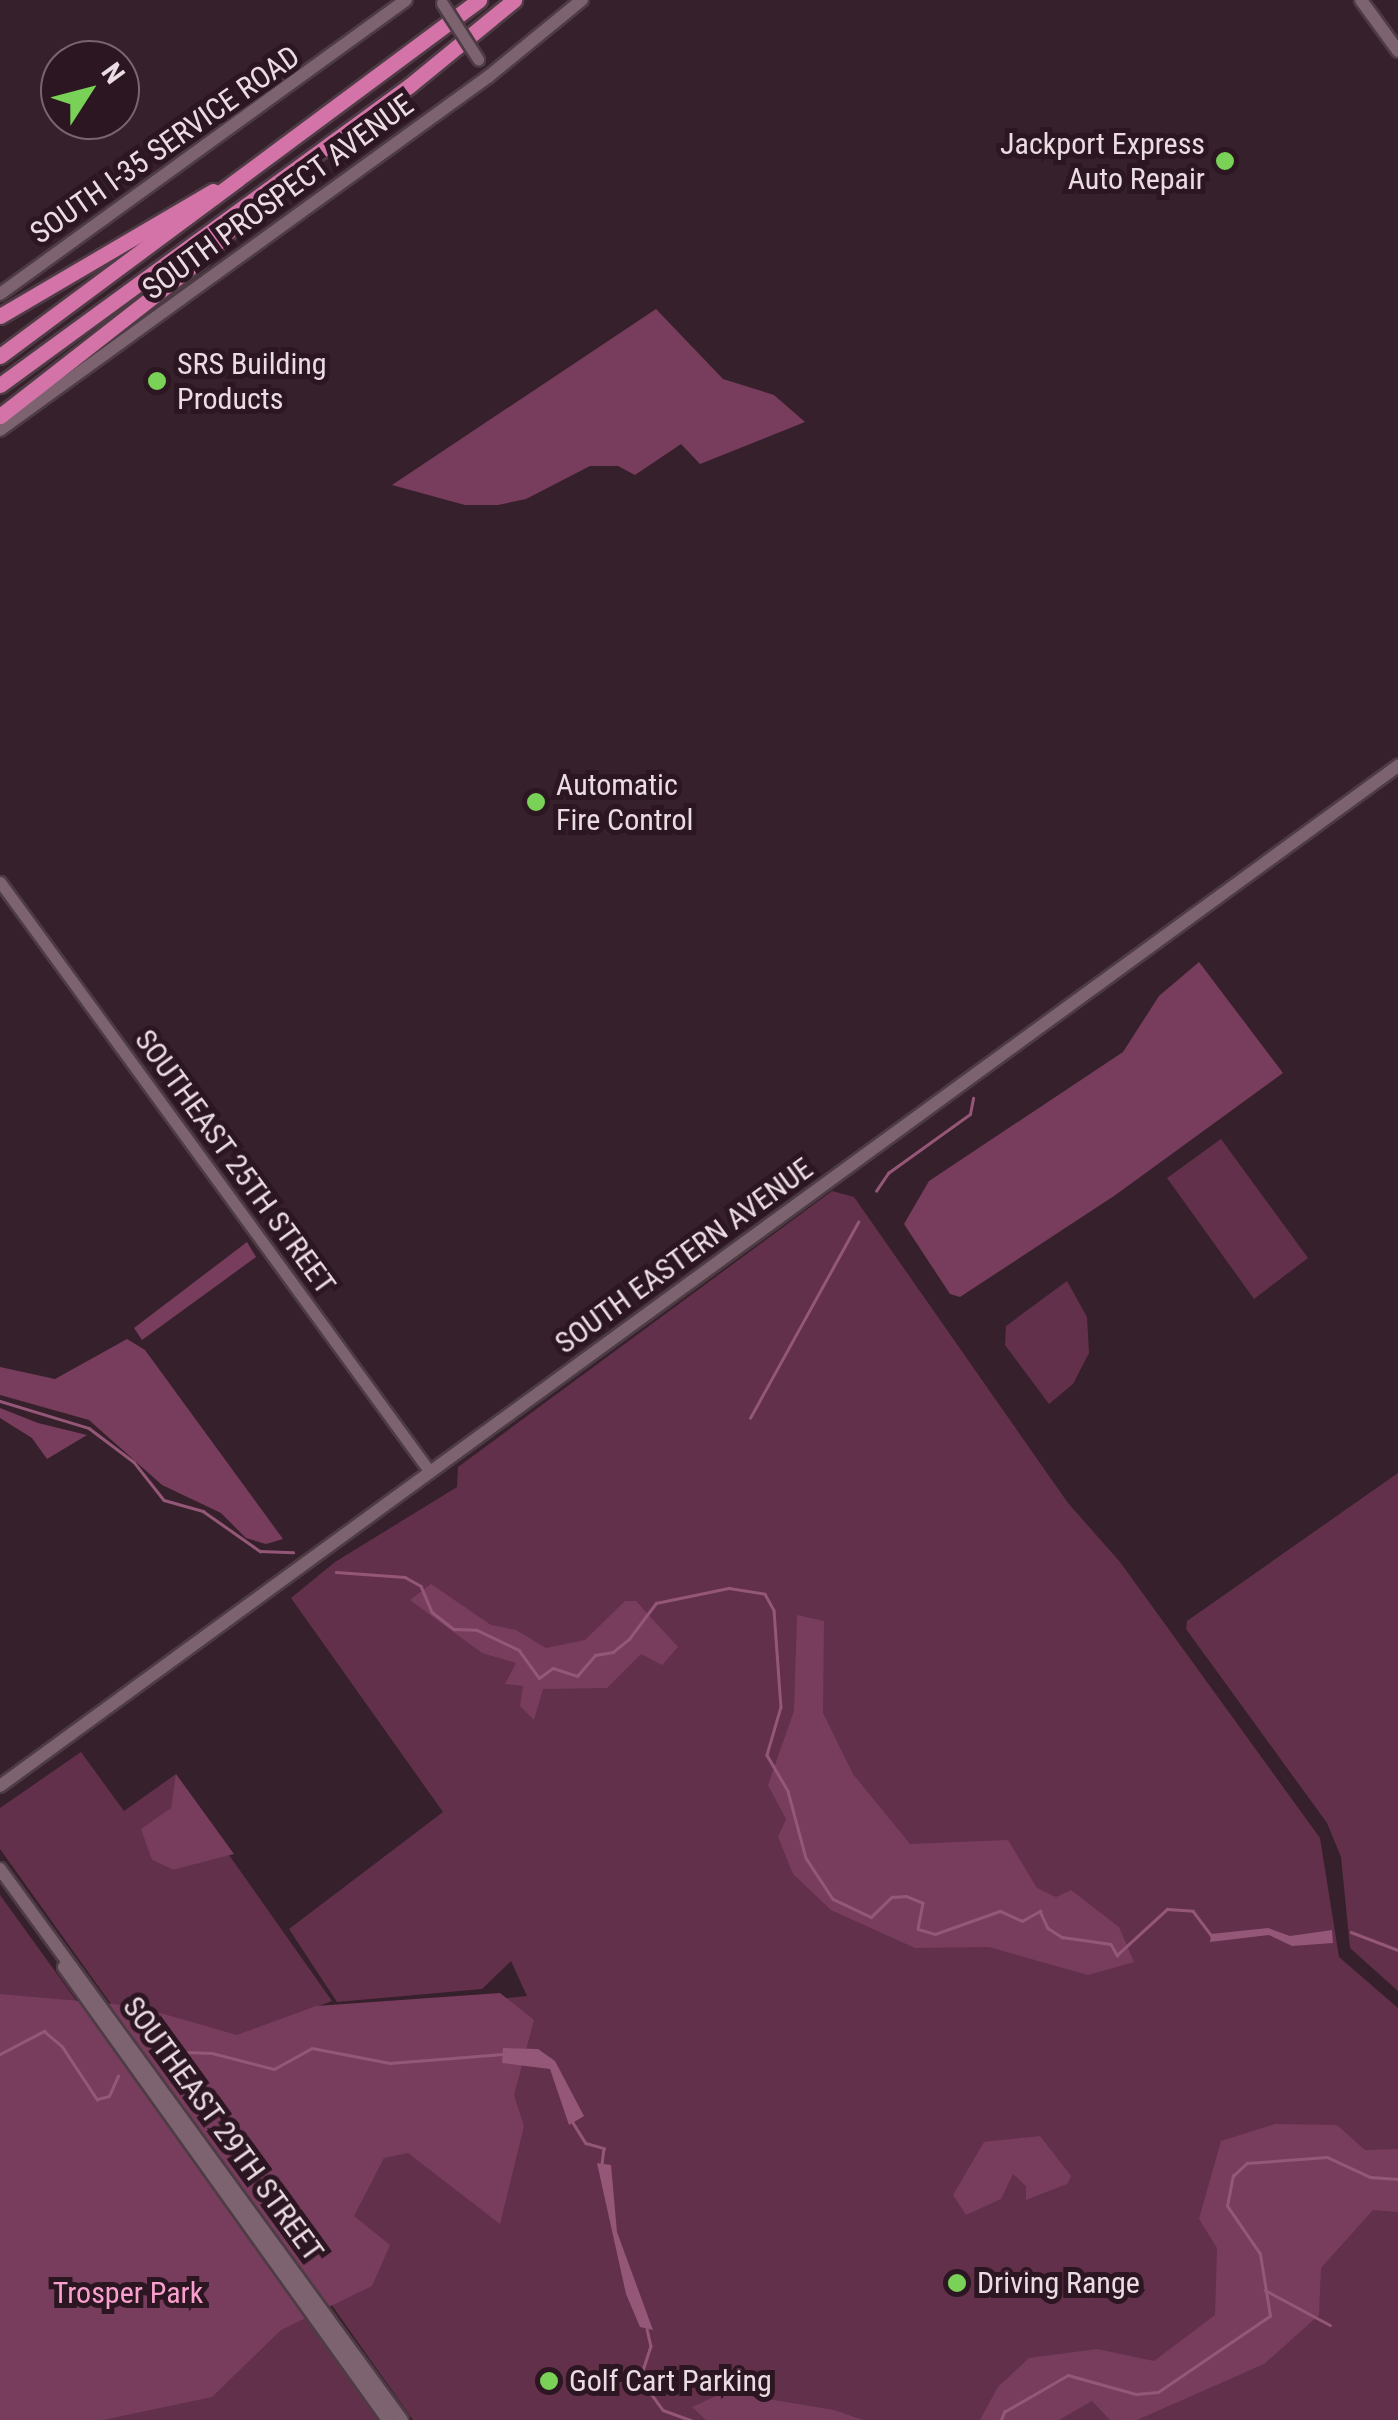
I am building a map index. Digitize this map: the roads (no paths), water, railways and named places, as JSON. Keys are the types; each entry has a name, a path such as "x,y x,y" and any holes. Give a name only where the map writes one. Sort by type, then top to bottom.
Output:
{"highway":[{"path":"0,356 479,0"},
{"path":"0,385 276,184 514,0"},
{"path":"482,28 526,0"},
{"path":"0,316 264,163"},
{"path":"0,416 200,260 276,184"}],"main road":[{"name":"SOUTH I-35 SERVICE ROAD","path":"0,294 406,0"},
{"name":"SOUTH PROSPECT AVENUE","path":"0,430 489,76 582,0"},
{"path":"1361,0 1398,51"},
{"name":"SOUTH EASTERN AVENUE","path":"0,1786 1398,766"},
{"name":"SOUTHEAST 29TH STREET","path":"388,2420 93,2011 0,1869 402,2420"}],"street":[{"path":"441,2 489,76"},
{"name":"SOUTHEAST 25TH STREET","path":"0,882 430,1472"}],"waterway":[{"path":"876,1191 888,1173 970,1114 973,1098"},
{"path":"750,1418 858,1222"},
{"path":"0,1401 89,1428 134,1462 164,1500 203,1511 260,1551 293,1552"},
{"path":"336,1572 405,1577 421,1586 432,1612 454,1629 477,1630 519,1650 539,1678 553,1668 577,1676 595,1655 613,1652 629,1639 656,1603 729,1588 765,1594 774,1610 781,1707 767,1755 788,1791 806,1858 833,1899 871,1917 892,1897 906,1896 923,1903 918,1929 935,1934 1000,1911 1022,1921 1040,1911 1048,1928 1062,1937 1111,1944 1117,1955 1167,1909 1193,1911 1213,1938"},
{"path":"1351,1932 1398,1950"},
{"path":"0,2054 44,2031 62,2046 97,2099 109,2096 118,2076"},
{"path":"156,2051 212,2053 274,2069 312,2048 390,2063 503,2054"},
{"path":"572,2121 586,2143 604,2148 602,2165"},
{"path":"1001,2420 1004,2412 1068,2375 1136,2394 1158,2392 1270,2316 1260,2254 1227,2206 1233,2176 1247,2163 1327,2157 1370,2177 1398,2179"},
{"path":"1265,2290 1330,2325"},
{"path":"647,2329 651,2346 641,2377 663,2410 691,2420"}],"place":[{"name":"Jackport Express Auto Repair","path":"1225,161"},
{"name":"SRS Building Products","path":"157,381"},
{"name":"Automatic Fire Control","path":"536,802"},
{"name":"Driving Range","path":"957,2283"},
{"name":"Golf Cart Parking","path":"549,2381"}],"park label":[{"name":"Trosper Park","path":"128,2293"}]}
